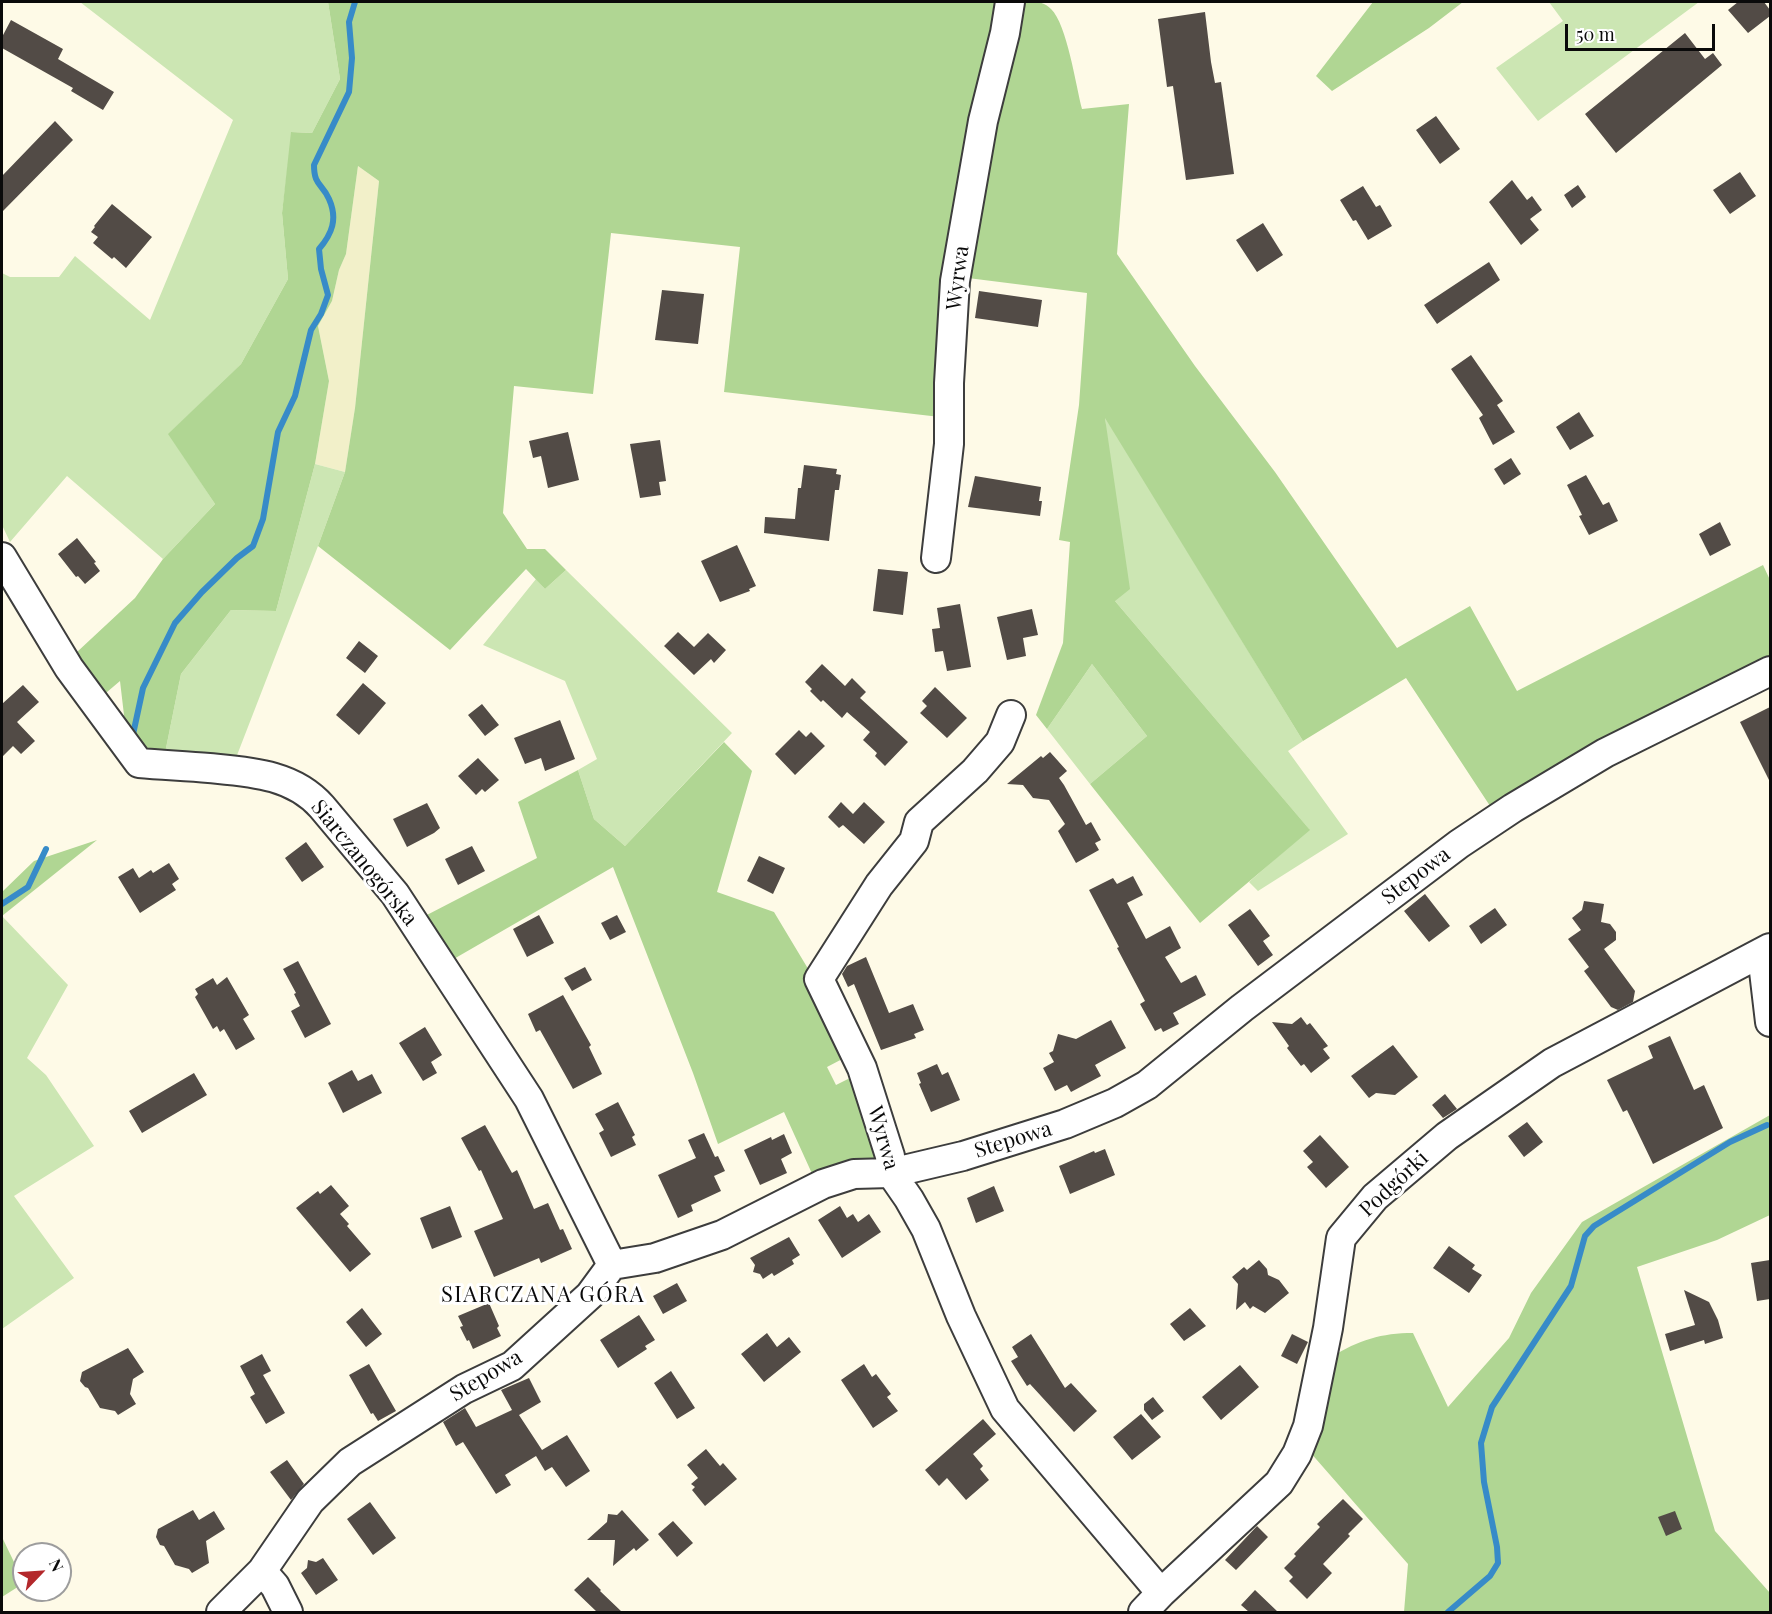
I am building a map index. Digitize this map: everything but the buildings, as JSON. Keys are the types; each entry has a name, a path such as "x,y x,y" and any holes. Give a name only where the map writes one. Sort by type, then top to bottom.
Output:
{"street":[{"name":"Wyrwa","path":"936,558 949,444 956,281 983,122 1005,33 1010,2"},
{"name":"Siarczanogórska","path":"2,557 69,669 139,763 258,772 286,781 317,802 395,894 523,1090 612,1265"},
{"name":"Stepowa","path":"221,1612 262,1571 310,1501 350,1462 464,1389 512,1366 590,1295 612,1265 655,1257 711,1239 823,1184 854,1174 891,1173 963,1156 1065,1124 1116,1103 1147,1085 1242,1008 1452,849 1513,808 1605,753 1770,671"},
{"name":"Wyrwa","path":"1011,715 1000,742 975,771 919,822 914,842 879,885 819,979 862,1068 890,1156 891,1173 909,1198 926,1229 961,1316 1005,1409 1152,1603"},
{"path":"1766,951 1770,1022"},
{"name":"Podgórki","path":"1152,1603 1279,1483 1297,1454 1308,1426 1328,1328 1341,1238 1375,1197 1447,1136 1552,1063 1766,951"},
{"path":"262,1571 275,1586 288,1612"}],"shaded area":[{"path":"358,166 379,181 355,408 345,472 315,464 329,381 318,326 332,301 339,270 346,254"}],"green space":[{"path":"80,2 328,2 340,79 312,133 292,132 282,213 288,279 241,364 169,434 215,504 163,559 67,476 10,542 2,525 2,273 10,277 59,277 75,256 150,320 233,120"},
{"path":"328,2 998,2 940,417 724,392 740,247 611,233 593,394 514,386 503,513 527,549 545,549 566,570 545,589 526,569 450,650 318,546 345,472 355,408 379,181 358,166 346,254 339,270 332,301 318,326 329,381 315,464 276,611 231,610 181,674 164,758 144,749 126,732 120,681 100,698 77,652 135,598 163,559 215,504 168,434 241,364 288,279 282,213 291,132 312,133 340,79"},
{"path":"1025,2 1039,2 1051,9 1057,17 1066,41 1082,109 1129,104 1117,254 1195,366 1275,472 1397,648 1470,606 1517,691 1763,565 1770,580 1770,659 1492,809 1406,678 1303,741 1105,418 1130,589 1115,601 1310,830 1200,923 1090,784 1147,736 1092,664 1047,729 1036,715 1063,643 1070,542 1059,540 1079,405 1087,293 960,277 990,112"},
{"path":"1373,2 1463,2 1429,28 1332,91 1316,76"},
{"path":"1549,2 1699,2 1538,121 1496,68 1563,21"},
{"path":"1105,416 1303,741 1288,751 1348,834 1258,891 1249,882 1309,829 1115,601"},
{"path":"315,464 345,472 234,763 164,758 181,674 231,610 276,611"},
{"path":"566,570 732,733 625,846 594,819 578,770 597,759 565,681 483,645 536,579 545,589"},
{"path":"1092,664 1147,736 1090,784 1047,729"},
{"path":"724,742 752,771 717,892 774,912 810,972 848,1056 827,1067 836,1085 854,1076 884,1164 814,1178 784,1112 718,1144 613,867 452,960 423,917 537,858 518,802 578,770 594,819 625,846"},
{"path":"97,840 2,916 2,892 34,861"},
{"path":"2,916 68,985 27,1058 46,1075 94,1146 14,1196 74,1278 2,1329"},
{"path":"1770,1115 1770,1215 1717,1240 1637,1267 1715,1531 1770,1593 1770,1612 1404,1612 1408,1564 1309,1451 1332,1357 1351,1346 1371,1339 1391,1334 1413,1333 1448,1407 1509,1338 1531,1293 1582,1222"},
{"path":"2,1537 12,1558 12,1591 2,1597"}],"waterway":[{"path":"132,739 143,688 175,623 202,592 237,558 253,546 263,519 278,432 295,396 311,330 321,314 328,295 321,269 319,249 330,232 333,213 329,199 315,177 314,165 349,92 352,58 349,22 355,2"},
{"path":"2,904 28,887 46,849"},
{"path":"1448,1612 1490,1576 1498,1563 1484,1482 1481,1443 1492,1407 1571,1286 1585,1236 1594,1226 1730,1142 1767,1125"}],"district":[{"name":"SIARCZANA GÓRA","path":"543,1295"}]}
